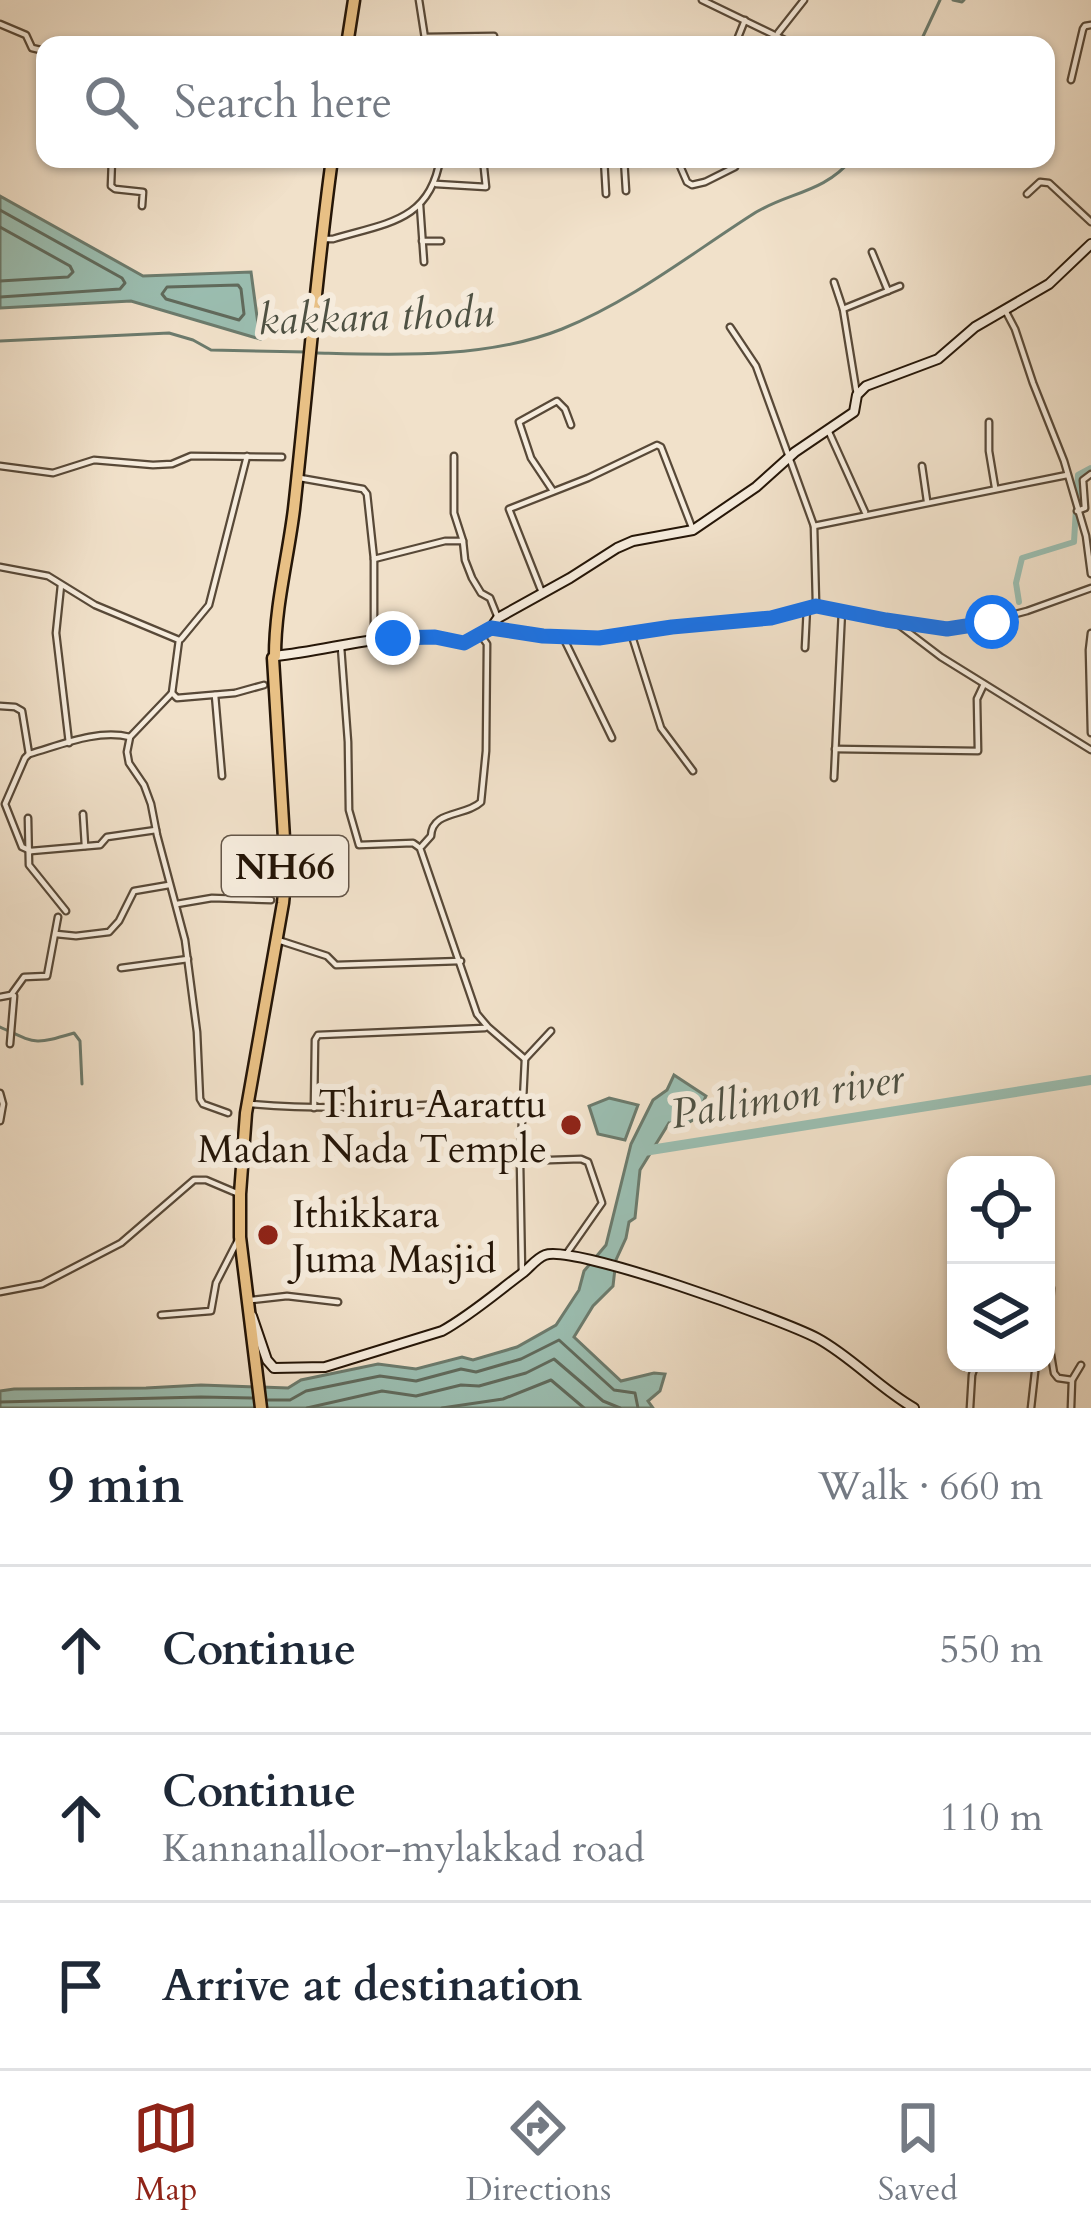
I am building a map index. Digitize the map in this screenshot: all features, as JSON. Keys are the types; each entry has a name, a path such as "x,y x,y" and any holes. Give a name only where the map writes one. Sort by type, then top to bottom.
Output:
{"highway":[{"path":"348,36 354,0"},
{"name":"NH66","path":"261,1408 240,1237 240,1194 248,1103 286,871 272,658 331,168"}],"main road":[{"path":"275,656 374,639 424,636 464,643 616,548 693,530 854,412 857,395 873,382 938,359 966,334 1049,284 1091,244"},
{"path":"247,1304 274,1368 325,1367 442,1331 541,1257 566,1254 619,1267 787,1324 821,1340 914,1408"}],"street":[{"path":"419,0 425,36"},
{"path":"702,0 780,36"},
{"path":"777,34 804,0"},
{"path":"739,36 745,20"},
{"path":"0,24 26,35 36,48"},
{"path":"1071,80 1083,29 1091,26"},
{"path":"112,168 111,186 142,192 142,206"},
{"path":"321,239 406,217 426,199 438,168"},
{"path":"434,184 486,187 484,168"},
{"path":"605,168 606,194"},
{"path":"625,168 626,191"},
{"path":"681,168 692,185 733,168"},
{"path":"1027,194 1040,182 1049,183 1091,222"},
{"path":"420,205 424,262"},
{"path":"422,242 441,241"},
{"path":"872,252 888,291"},
{"path":"834,282 857,395"},
{"path":"843,309 900,286"},
{"path":"1005,310 1068,475 1086,536 1091,574"},
{"path":"730,327 756,366 814,526 816,606"},
{"path":"553,491 531,458 519,422 557,400 572,425"},
{"path":"989,422 988,451 995,488"},
{"path":"828,430 866,513"},
{"path":"543,594 509,509 659,446 693,530"},
{"path":"0,466 53,473 94,460 172,464 191,456 282,457"},
{"path":"228,1113 200,1099 197,1032 177,904 152,804 128,760 130,737 172,693 179,640 209,605 247,456"},
{"path":"454,456 454,514 465,560 498,618"},
{"path":"922,466 927,501"},
{"path":"1077,511 1085,508 1083,480 1091,474"},
{"path":"814,526 1068,475"},
{"path":"296,477 365,490 368,496 374,639"},
{"path":"374,559 446,541 463,542"},
{"path":"0,567 41,574 95,605 179,640"},
{"path":"61,585 56,632 69,743"},
{"path":"491,628 599,638 771,618 816,606 895,622 964,628 1091,588"},
{"path":"806,648 807,608"},
{"path":"834,778 842,610"},
{"path":"895,622 941,657 1091,750"},
{"path":"631,633 662,728 692,771"},
{"path":"1091,633 1091,734"},
{"path":"420,848 437,819 464,813 481,802 487,644 480,634"},
{"path":"563,638 612,737"},
{"path":"341,646 349,810 359,845 413,843 420,848 477,1015 525,1059"},
{"path":"836,749 978,752 977,699 984,684"},
{"path":"172,693 179,699 264,686"},
{"path":"215,695 222,776"},
{"path":"0,706 22,711 29,754 5,807 22,847 31,851 85,847 100,845 107,837 156,830"},
{"path":"29,754 100,736 130,737"},
{"path":"83,814 85,847"},
{"path":"28,818 29,865 66,911"},
{"path":"56,934 109,932 134,891 171,884"},
{"path":"177,904 212,898 271,900"},
{"path":"0,997 14,992 24,977 47,976 58,917"},
{"path":"276,940 326,956 335,965 460,961"},
{"path":"121,968 188,959"},
{"path":"10,1044 14,992"},
{"path":"314,1108 318,1036 488,1028"},
{"path":"522,1273 525,1059 551,1031"},
{"path":"0,1093 0,1121"},
{"path":"248,1103 314,1108 521,1100"},
{"path":"520,1161 589,1162 602,1203 566,1254"},
{"path":"0,1292 42,1284 126,1240 194,1180 240,1194"},
{"path":"161,1315 212,1311 216,1283 240,1237"},
{"path":"247,1304 254,1298 287,1296 338,1302"},
{"path":"1071,1408 1072,1380 1081,1365"},
{"path":"970,1408 973,1372"},
{"path":"1031,1408 1035,1372"},
{"path":"1054,1372 1058,1378 1072,1380"}],"water":[{"path":"0,196 143,276 251,272 260,339 131,301 0,308"},
{"path":"674,1075 706,1096 694,1119 669,1123 640,1170 635,1218 629,1222 616,1260 613,1286 593,1306 574,1337 621,1381 665,1374 660,1391 648,1401 653,1408 0,1408 0,1391 14,1389 288,1388 301,1380 378,1364 416,1369 517,1347 556,1325 579,1290 584,1271 606,1245 631,1144 653,1100 667,1090"},
{"path":"609,1098 638,1105 625,1140 598,1134 589,1106"}],"waterway":[{"name":"kakkara thodu","path":"923,36 940,0"},
{"name":"kakkara thodu","path":"953,0 964,0"},
{"name":"kakkara thodu","path":"317,353 472,350 562,329 635,291 763,208 816,187 843,168"},
{"name":"kakkara thodu","path":"0,341 169,333 211,350 307,352"},
{"path":"1019,602 1016,583 1022,558 1074,542 1078,475 1091,468"},
{"path":"0,1027 36,1041 74,1033 80,1041 82,1084"},
{"name":"Pallimon river","path":"644,1151 1091,1080"}],"place":[{"name":"Thiru Aarattu Madan Nada Temple","path":"571,1125"},
{"name":"Ithikkara Juma Masjid","path":"268,1235"}],"route":[{"path":"393,638 435,637 464,643 491,628 599,638 771,618 816,606 947,629 992,622"}]}
